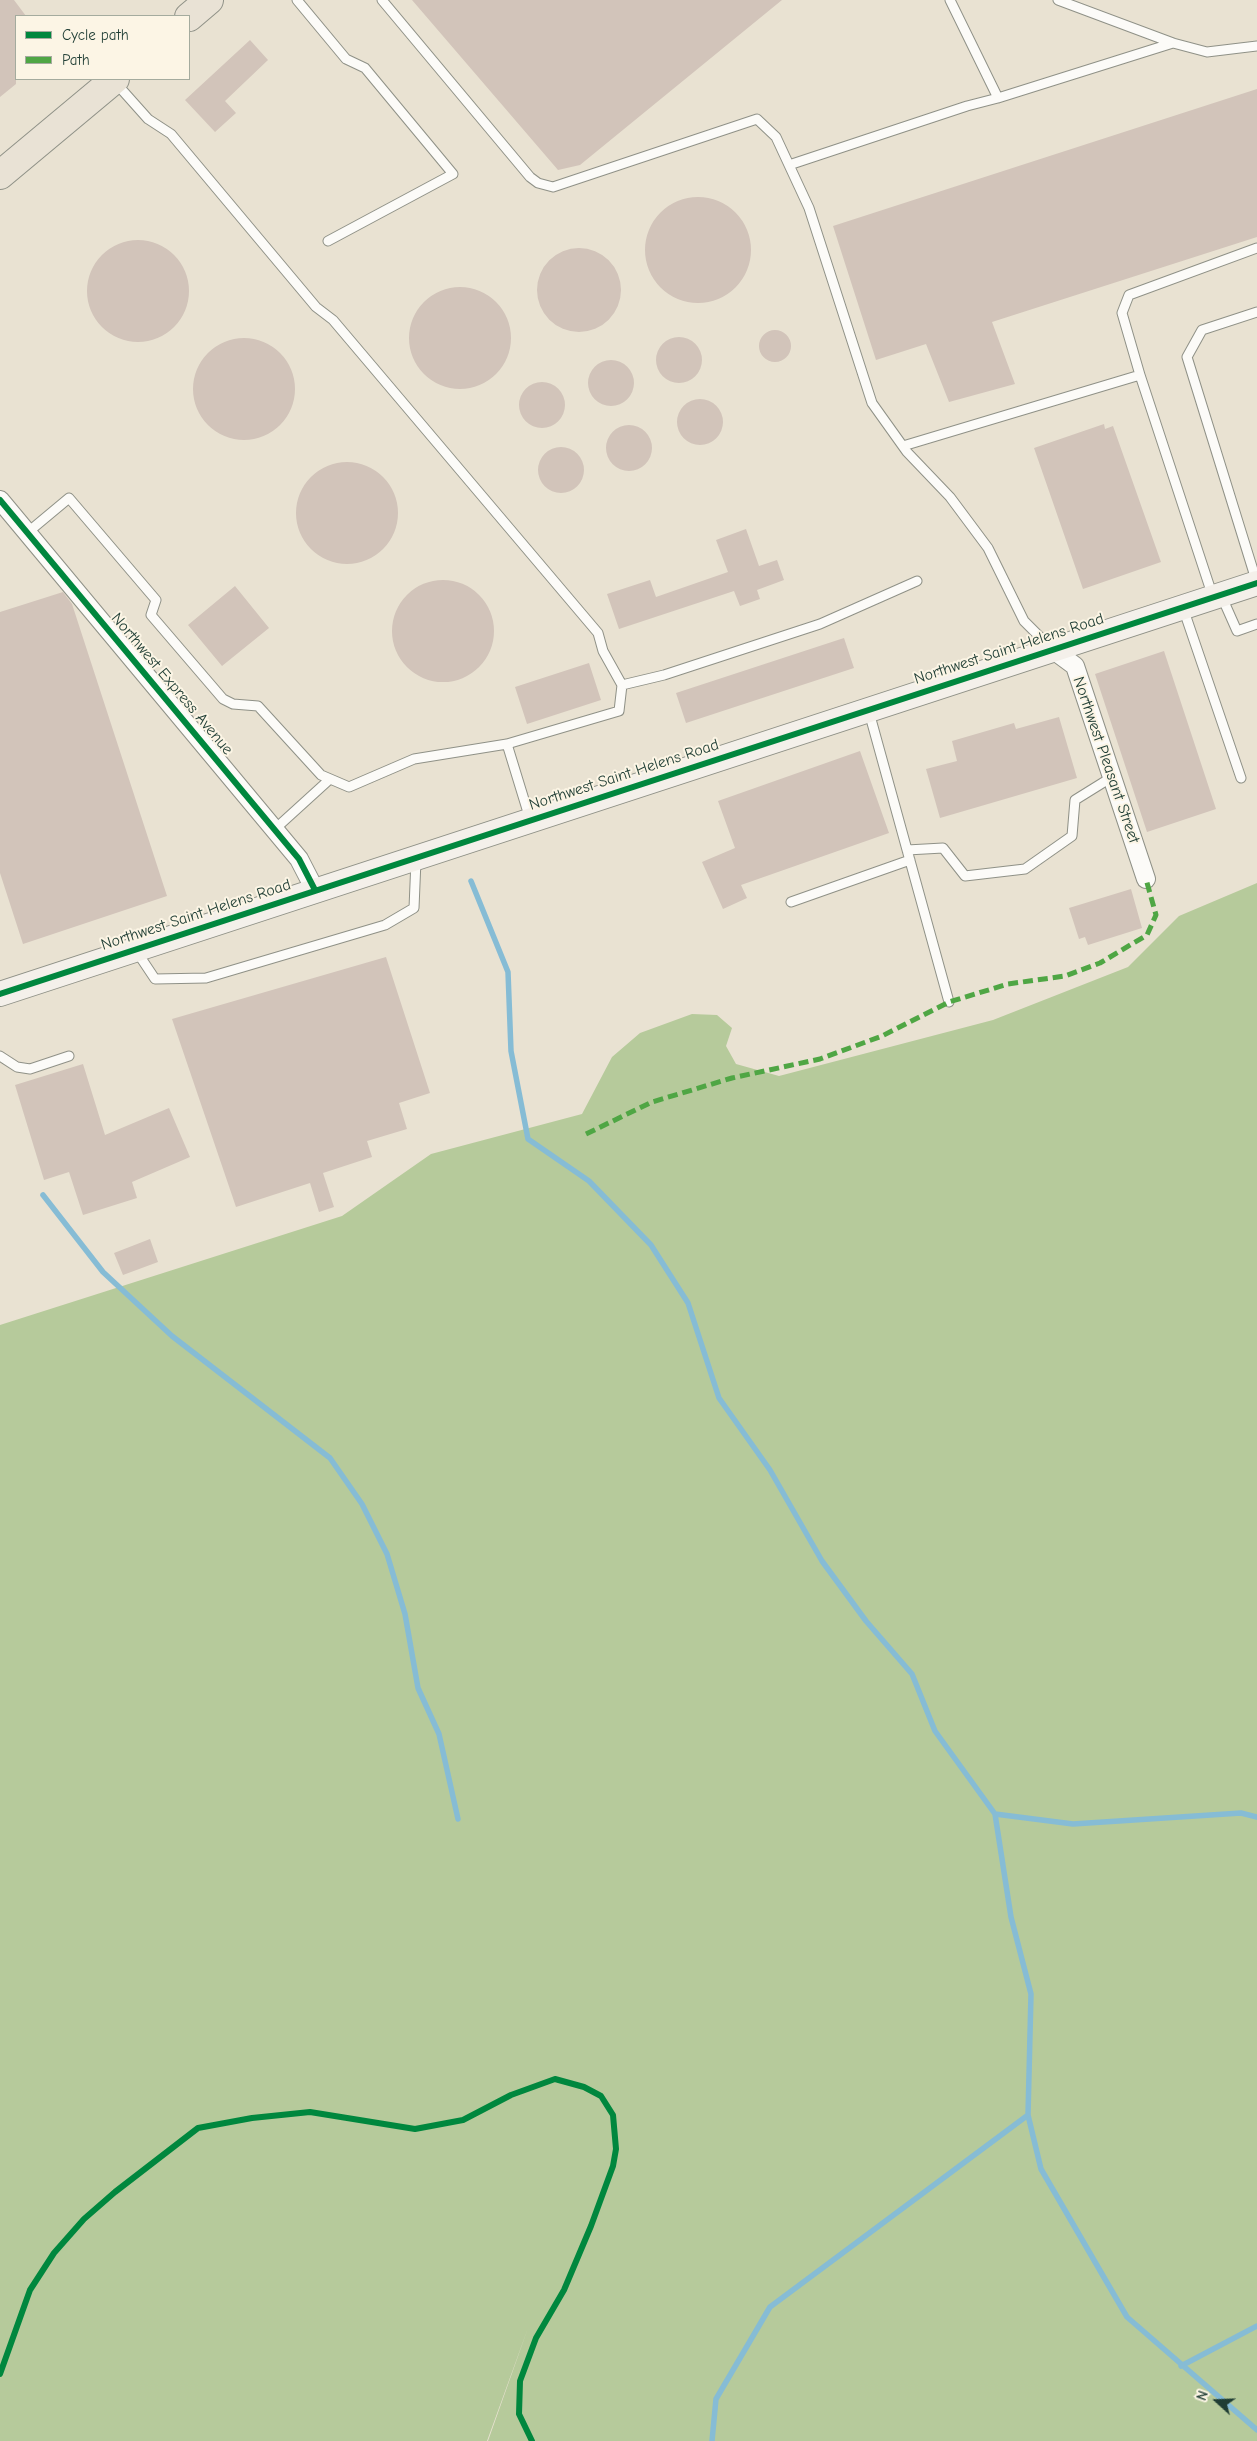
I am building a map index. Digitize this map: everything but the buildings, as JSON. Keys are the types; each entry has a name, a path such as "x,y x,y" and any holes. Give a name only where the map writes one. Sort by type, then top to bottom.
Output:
{"highway":[{"path":"190,16 210,0"},
{"path":"0,174 113,80"}],"main road":[{"name":"Northwest Saint Helens Road","path":"1,991 135,950 1257,583"}],"street":[{"name":"Northwest Express Avenue","path":"0,500 300,859 315,890"},
{"name":"Northwest Pleasant Street","path":"1052,650 1075,666 1146,879"}],"lane":[{"path":"297,0 346,60 365,68 453,174 328,241"},
{"path":"382,0 530,176 538,183 553,187 757,119 776,137 809,208 872,403 903,446 950,497 988,548 1024,621 1052,650"},
{"path":"950,0 998,98"},
{"path":"1058,0 1173,43 1207,52 1257,46"},
{"path":"789,164 967,106 1173,43"},
{"path":"27,533 69,498 156,600 151,615 224,699 233,704 258,706 321,775 349,787 414,759 507,744 619,712 622,685 603,651 598,633 333,320 316,307 171,134 148,119 115,80"},
{"path":"1257,248 1128,295 1122,313 1140,375 1217,596 1237,631 1257,624"},
{"path":"1257,312 1202,330 1187,357 1257,583"},
{"path":"903,446 1140,375"},
{"path":"622,685 664,675 820,624 917,581"},
{"path":"1182,607 1240,778"},
{"path":"868,709 949,1002"},
{"path":"507,744 531,820"},
{"path":"907,850 943,848 965,876 1025,869 1072,836 1075,800 1112,777"},
{"path":"275,829 330,779"},
{"path":"135,950 155,979 206,978 385,925 414,908 416,857"},
{"path":"791,902 910,860"},
{"path":"0,1056 17,1067 30,1069 69,1056"}],"green space":[{"path":"1257,883 1257,2441 488,2441 528,2328 487,2441 0,2441 0,1325 342,1216 431,1154 582,1114 612,1057 640,1033 692,1014 717,1015 732,1028 726,1046 736,1064 779,1076 993,1020 1128,967 1179,916"}],"waterway":[{"path":"471,881 508,972 511,1051 528,1139 589,1181 651,1245 688,1303 719,1398 770,1470 822,1561 866,1621 912,1674 935,1731 995,1814 1011,1917 1031,1994 1028,2115 770,2307 716,2399 712,2441"},
{"path":"43,1195 103,1272 172,1336 330,1458 362,1504 387,1554 405,1614 418,1688 439,1734 458,1819"},
{"path":"995,1814 1073,1824 1241,1813 1257,1817"},
{"path":"1028,2115 1041,2169 1127,2317 1257,2430"},
{"path":"1181,2366 1257,2326"}],"marked path":[{"path":"586,1134 652,1102 732,1078 820,1059 882,1036 949,1002 1008,984 1065,976 1100,963 1147,935 1156,915 1146,879"}],"cycle path":[{"path":"0,500 299,859 315,890"},
{"path":"0,994 1257,583"},
{"path":"0,2374 30,2290 54,2253 84,2219 115,2192 198,2128 252,2118 310,2112 415,2129 463,2120 511,2095 555,2079 584,2087 601,2096 613,2115 616,2149 613,2166 591,2226 564,2290 536,2338 520,2381 519,2414 532,2441"}]}
